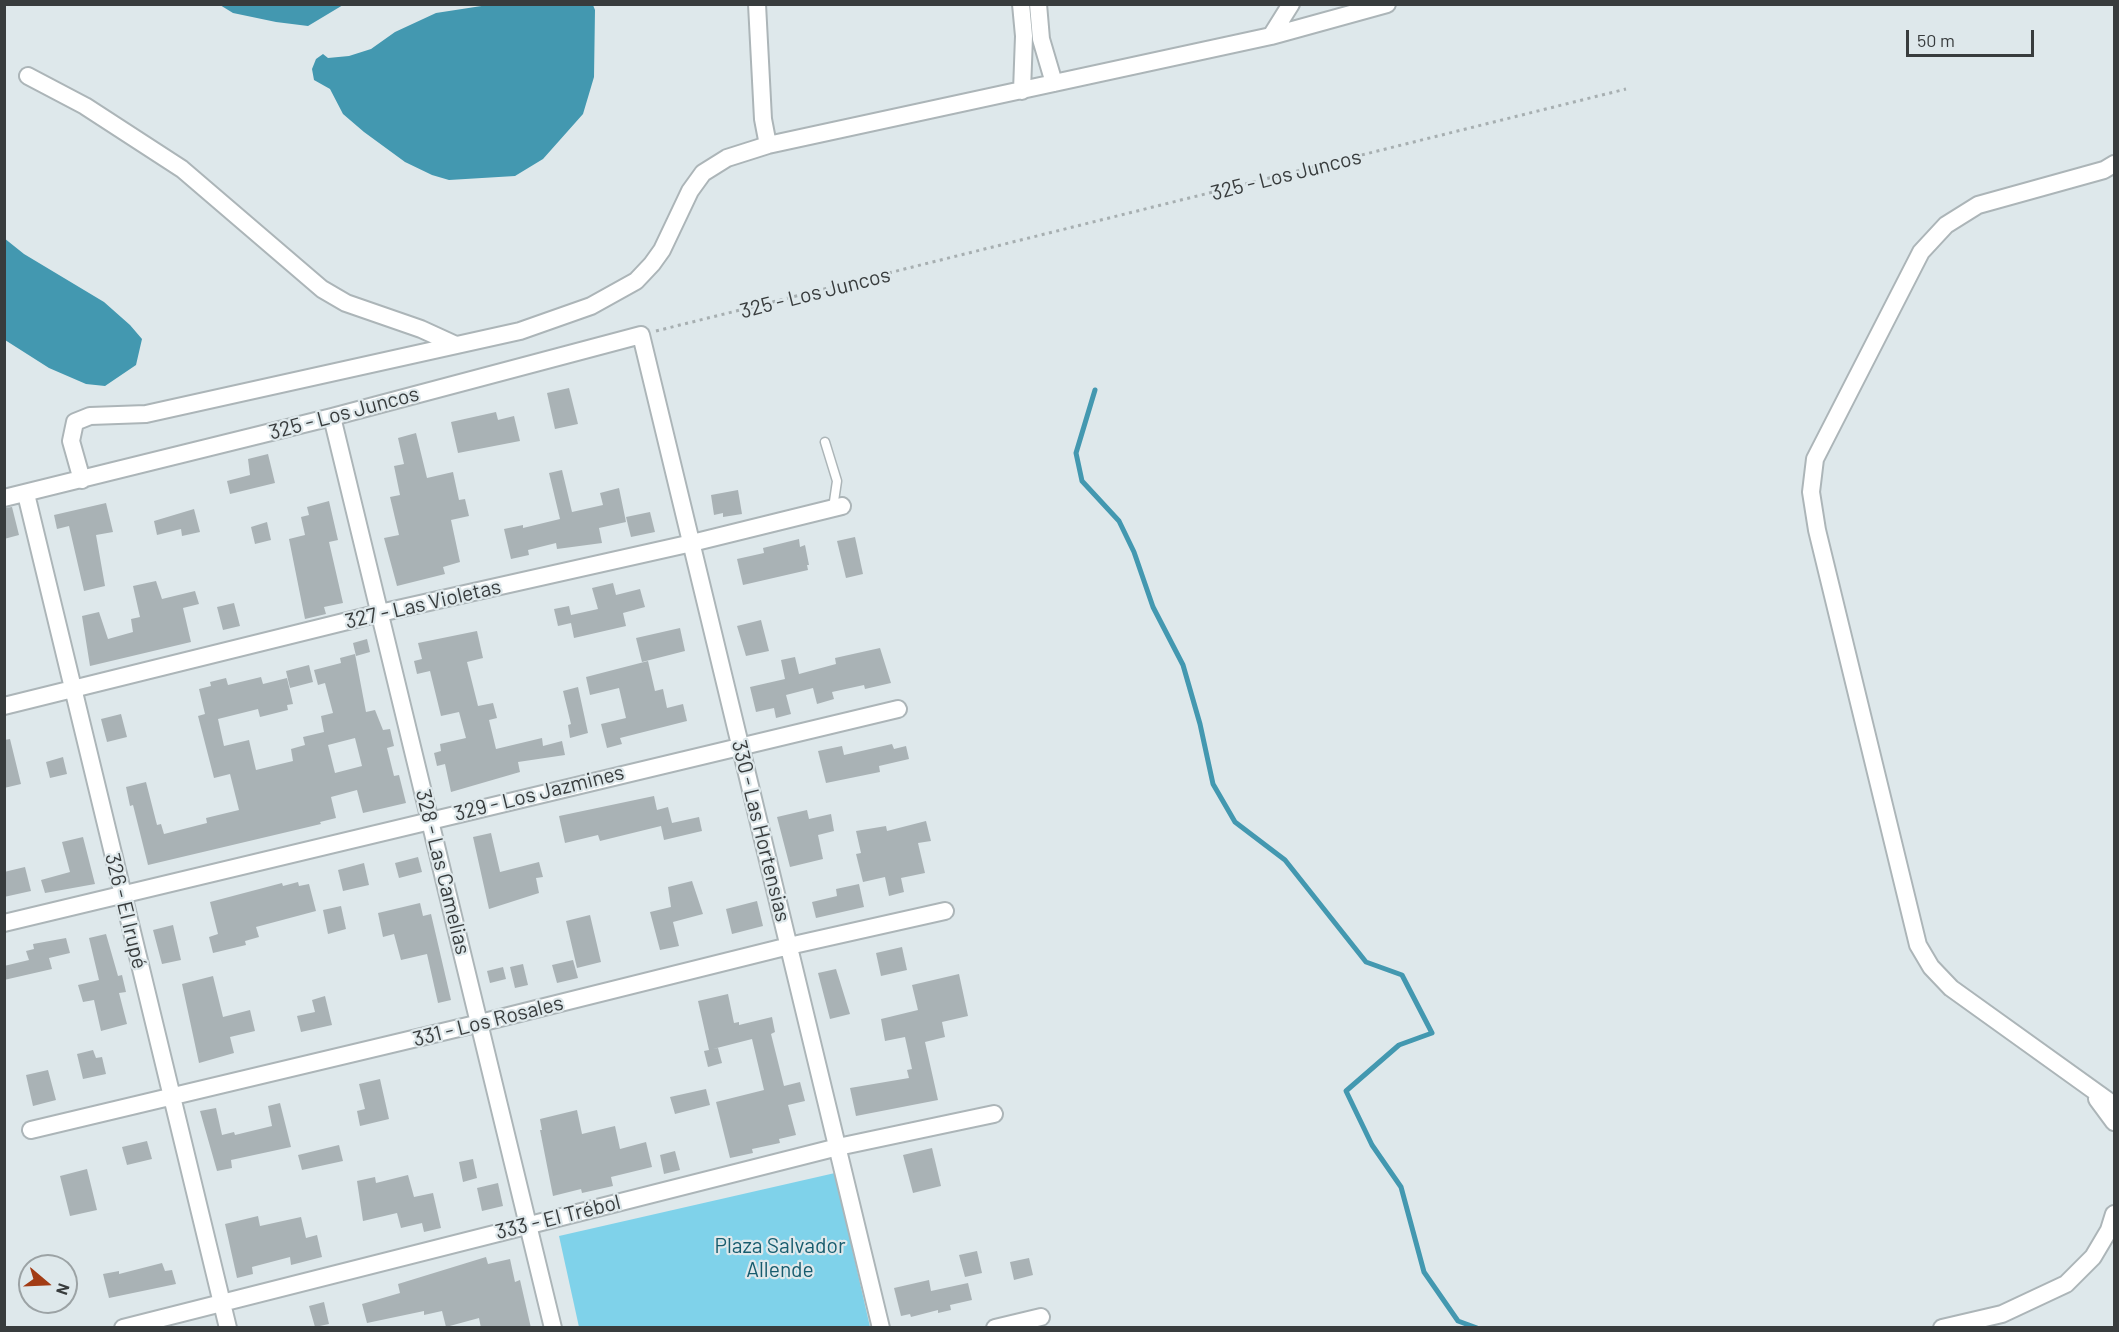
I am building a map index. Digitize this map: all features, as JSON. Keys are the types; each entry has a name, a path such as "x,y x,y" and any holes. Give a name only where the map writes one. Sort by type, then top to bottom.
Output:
{"street":[{"path":"756,4 763,118 768,145"},
{"path":"1021,4 1024,36 1022,91"},
{"path":"1038,4 1041,39 1054,83"},
{"path":"1271,36 1291,4"},
{"path":"82,480 71,441 75,422 90,416 146,414 456,345 550,322 591,306 636,281 662,250 690,191 703,173 727,159 768,145 1271,36 1333,11 1387,4"},
{"path":"27,76 85,106 182,169 322,289 346,303 421,329 456,345"},
{"path":"2115,164 2103,170 1978,205 1946,225 1921,252 1815,459 1811,492 1817,530 1918,945 1931,967 1951,988 2115,1105"},
{"name":"325 - Los Juncos","path":"4,498 332,417 640,335"},
{"name":"330 - Las Hortensias","path":"640,335 881,1328"},
{"name":"328 - Las Camelias","path":"332,417 553,1328"},
{"name":"326 - El Irupé","path":"26,494 71,688 228,1328"},
{"name":"327 - Las Violetas","path":"4,706 380,613 692,543 838,507"},
{"name":"329 - Los Jazmines","path":"4,923 738,745 898,709"},
{"name":"331 - Los Rosales","path":"31,1130 480,1023 789,946 945,911"},
{"path":"2083,1082 2115,1122"},
{"name":"333 - El Trébol","path":"123,1328 838,1147 994,1114"},
{"path":"1942,1328 2002,1314 2066,1284 2093,1257 2112,1228 2115,1214"},
{"path":"995,1328 1041,1317"}],"lane":[{"path":"825,442 837,482 838,507"}],"path":[{"name":"325 - Los Juncos","path":"640,335 1626,89"}],"green space":[{"name":"Plaza Salvador Allende","path":"835,1173 870,1327 579,1327 559,1236"}],"shaded area":[{"path":"220,5 343,5 308,26 233,13"},
{"path":"488,5 593,5 595,10 594,77 583,114 543,159 515,176 449,180 432,175 405,162 364,132 343,114 330,89 314,80 312,69 316,59 323,54 328,58 349,56 371,49 395,32 436,13"},
{"path":"4,238 24,254 104,302 130,325 142,339 136,365 105,386 86,384 49,368 5,340"}],"building":[{"path":"569,388 578,424 555,429 547,393"},
{"path":"496,412 498,420 514,416 520,441 458,453 451,422"},
{"path":"416,433 427,478 453,472 459,500 465,499 469,516 451,520 460,562 443,567 445,574 397,586 384,538 399,535 390,497 400,495 394,466 404,464 398,438"},
{"path":"268,454 275,483 230,494 227,481 250,475 248,459"},
{"path":"562,470 572,512 603,505 600,493 619,488 626,522 599,528 602,543 557,549 556,543 528,550 529,555 511,559 504,529 523,525 523,528 560,519 549,473"},
{"path":"738,490 742,514 723,517 723,513 714,515 711,495"},
{"path":"329,501 338,540 329,542 343,603 324,607 326,614 305,619 289,539 305,535 301,517 309,515 307,507"},
{"path":"106,503 113,532 96,535 105,586 84,591 69,526 57,529 54,515"},
{"path":"12,507 19,535 4,539 4,508"},
{"path":"194,509 200,532 182,536 181,529 157,535 154,521"},
{"path":"650,512 655,532 631,537 626,517"},
{"path":"267,522 271,540 255,544 251,527"},
{"path":"855,537 863,574 846,578 837,541"},
{"path":"799,539 800,547 805,545 808,570 743,585 737,559 764,553 763,548"},
{"path":"156,581 162,599 195,591 199,604 183,608 191,642 90,666 82,616 99,612 108,639 133,632 131,619 140,617 133,586"},
{"path":"613,583 616,595 640,589 645,607 623,613 626,626 574,638 571,623 558,626 554,609 569,606 571,615 598,609 592,588"},
{"path":"234,603 240,626 223,630 217,607"},
{"path":"761,620 769,651 746,656 737,626"},
{"path":"680,628 685,651 642,662 636,638"},
{"path":"477,631 483,658 467,662 478,706 493,703 497,718 489,720 496,749 542,738 543,746 562,741 565,755 518,762 520,772 451,792 445,764 437,766 434,753 441,751 440,744 466,738 459,712 441,716 430,671 417,674 414,661 422,659 418,643"},
{"path":"367,639 370,652 356,656 353,643"},
{"path":"880,648 891,683 865,689 864,685 832,692 834,699 817,704 813,688 786,695 791,714 776,718 774,708 756,712 750,687 785,679 781,660 795,657 799,674 836,664 835,658"},
{"path":"355,654 366,712 375,710 383,730 390,729 394,746 387,748 394,776 399,775 406,803 363,813 357,790 331,797 336,818 320,822 321,824 148,865 133,805 130,806 126,787 146,782 157,825 161,824 164,834 207,823 206,818 239,810 230,774 214,778 198,716 205,714 199,689 211,686 210,682 226,678 228,685 261,677 263,684 287,678 293,704 287,705 288,710 260,717 258,709 218,719 224,746 249,740 256,770 293,761 291,749 305,745 303,737 324,732 321,716 333,713 325,683 318,685 314,670 341,663 340,658","holes":["355,738 362,766 335,773 328,745"]},
{"path":"648,661 655,691 663,689 667,708 683,704 687,721 620,738 622,744 607,748 601,724 626,718 619,688 590,695 586,677"},
{"path":"309,665 313,682 290,688 286,671"},
{"path":"578,687 588,733 570,738 568,725 571,724 563,691"},
{"path":"121,714 127,737 107,742 101,719"},
{"path":"10,739 21,784 4,788 4,740"},
{"path":"892,744 894,749 906,746 909,759 879,766 880,772 826,783 818,751 842,746 844,755"},
{"path":"63,757 67,774 50,778 46,762"},
{"path":"654,796 657,810 668,807 672,823 699,817 702,831 664,840 661,826 600,841 598,835 565,843 559,816"},
{"path":"807,810 809,819 831,814 834,831 818,835 823,859 790,867 777,817"},
{"path":"926,821 931,841 918,843 925,873 901,878 904,892 889,896 885,877 863,882 856,854 861,853 856,831 886,826 887,831"},
{"path":"491,833 500,872 539,862 543,877 536,878 539,893 489,909 473,837"},
{"path":"83,837 95,884 45,893 41,880 70,872 62,842"},
{"path":"418,857 422,872 399,878 395,863"},
{"path":"364,863 369,885 343,891 338,870"},
{"path":"25,867 31,891 4,897 4,872"},
{"path":"692,881 703,914 673,922 679,946 660,950 650,912 671,907 668,887"},
{"path":"298,882 299,886 309,884 316,911 256,927 259,937 245,941 246,945 213,953 209,937 218,934 210,902 282,883 283,886"},
{"path":"859,884 864,907 816,918 812,902 837,896 836,889"},
{"path":"757,901 763,926 732,934 726,909"},
{"path":"420,903 423,916 431,914 451,1000 438,1003 427,954 401,960 394,934 383,937 378,913"},
{"path":"341,906 346,929 328,934 323,910"},
{"path":"590,915 601,962 577,968 566,921"},
{"path":"173,925 181,960 162,964 153,930"},
{"path":"106,934 118,976 122,975 126,992 119,993 127,1024 101,1031 94,1000 83,1002 78,985 99,980 89,938"},
{"path":"66,938 70,953 49,958 52,969 4,980 4,966 29,960 26,951 34,949 33,944"},
{"path":"902,947 907,970 881,976 876,953"},
{"path":"573,960 578,978 557,983 552,965"},
{"path":"523,964 528,985 515,988 510,967"},
{"path":"503,967 506,979 490,983 487,971"},
{"path":"836,969 850,1014 830,1019 818,973"},
{"path":"959,974 968,1016 942,1022 945,1037 925,1042 938,1100 856,1116 850,1088 909,1078 907,1070 912,1069 905,1037 885,1041 881,1019 918,1010 912,985"},
{"path":"213,976 223,1017 250,1010 255,1031 230,1037 234,1053 199,1063 182,984"},
{"path":"728,994 734,1023 739,1022 739,1025 772,1017 775,1032 771,1034 784,1086 800,1082 805,1101 788,1105 796,1135 779,1139 780,1143 752,1149 753,1153 730,1158 716,1102 764,1090 752,1039 713,1049 718,1048 722,1063 708,1067 704,1051 709,1050 698,1001"},
{"path":"325,996 332,1025 301,1032 297,1016 315,1012 312,1000"},
{"path":"93,1050 96,1058 102,1057 106,1074 83,1079 77,1054"},
{"path":"48,1070 56,1100 33,1106 26,1075"},
{"path":"380,1079 389,1119 360,1126 357,1111 365,1109 359,1084"},
{"path":"706,1089 710,1105 675,1114 670,1097"},
{"path":"280,1103 291,1147 231,1160 232,1168 217,1171 200,1111 216,1108 222,1135 234,1132 235,1135 272,1126 268,1106"},
{"path":"577,1110 582,1134 615,1126 620,1149 646,1142 652,1167 611,1177 613,1186 582,1193 581,1189 553,1196 540,1130 542,1130 540,1119"},
{"path":"147,1141 152,1159 127,1165 122,1147"},
{"path":"339,1145 343,1161 302,1170 298,1155"},
{"path":"932,1148 941,1186 913,1193 903,1155"},
{"path":"675,1151 680,1170 664,1174 660,1155"},
{"path":"473,1159 477,1178 463,1182 459,1162"},
{"path":"87,1169 97,1210 70,1216 60,1176"},
{"path":"408,1175 414,1197 433,1193 441,1228 424,1232 422,1223 401,1228 397,1213 363,1221 357,1181 375,1177 376,1183"},
{"path":"498,1183 503,1206 482,1211 477,1188"},
{"path":"258,1216 260,1226 301,1217 306,1238 317,1235 322,1257 291,1265 290,1257 252,1267 253,1274 237,1278 225,1224"},
{"path":"977,1251 982,1273 965,1277 959,1255"},
{"path":"486,1257 488,1264 510,1259 515,1282 520,1280 531,1328 481,1328 479,1318 446,1327 442,1311 424,1315 424,1311 367,1323 362,1304 400,1293 398,1284"},
{"path":"1029,1258 1033,1275 1014,1280 1010,1262"},
{"path":"162,1263 165,1271 172,1270 176,1284 109,1298 103,1274 119,1271 119,1274"},
{"path":"929,1280 931,1291 968,1283 972,1300 950,1305 951,1310 938,1313 938,1310 911,1317 910,1314 901,1316 894,1288"},
{"path":"324,1302 329,1324 315,1327 309,1306"}],"waterway":[{"path":"1095,390 1076,453 1082,481 1119,521 1134,552 1153,607 1183,665 1200,724 1213,784 1235,822 1285,860 1366,962 1402,975 1432,1033 1399,1045 1346,1091 1372,1145 1401,1187 1424,1272 1458,1321 1477,1328"}]}
